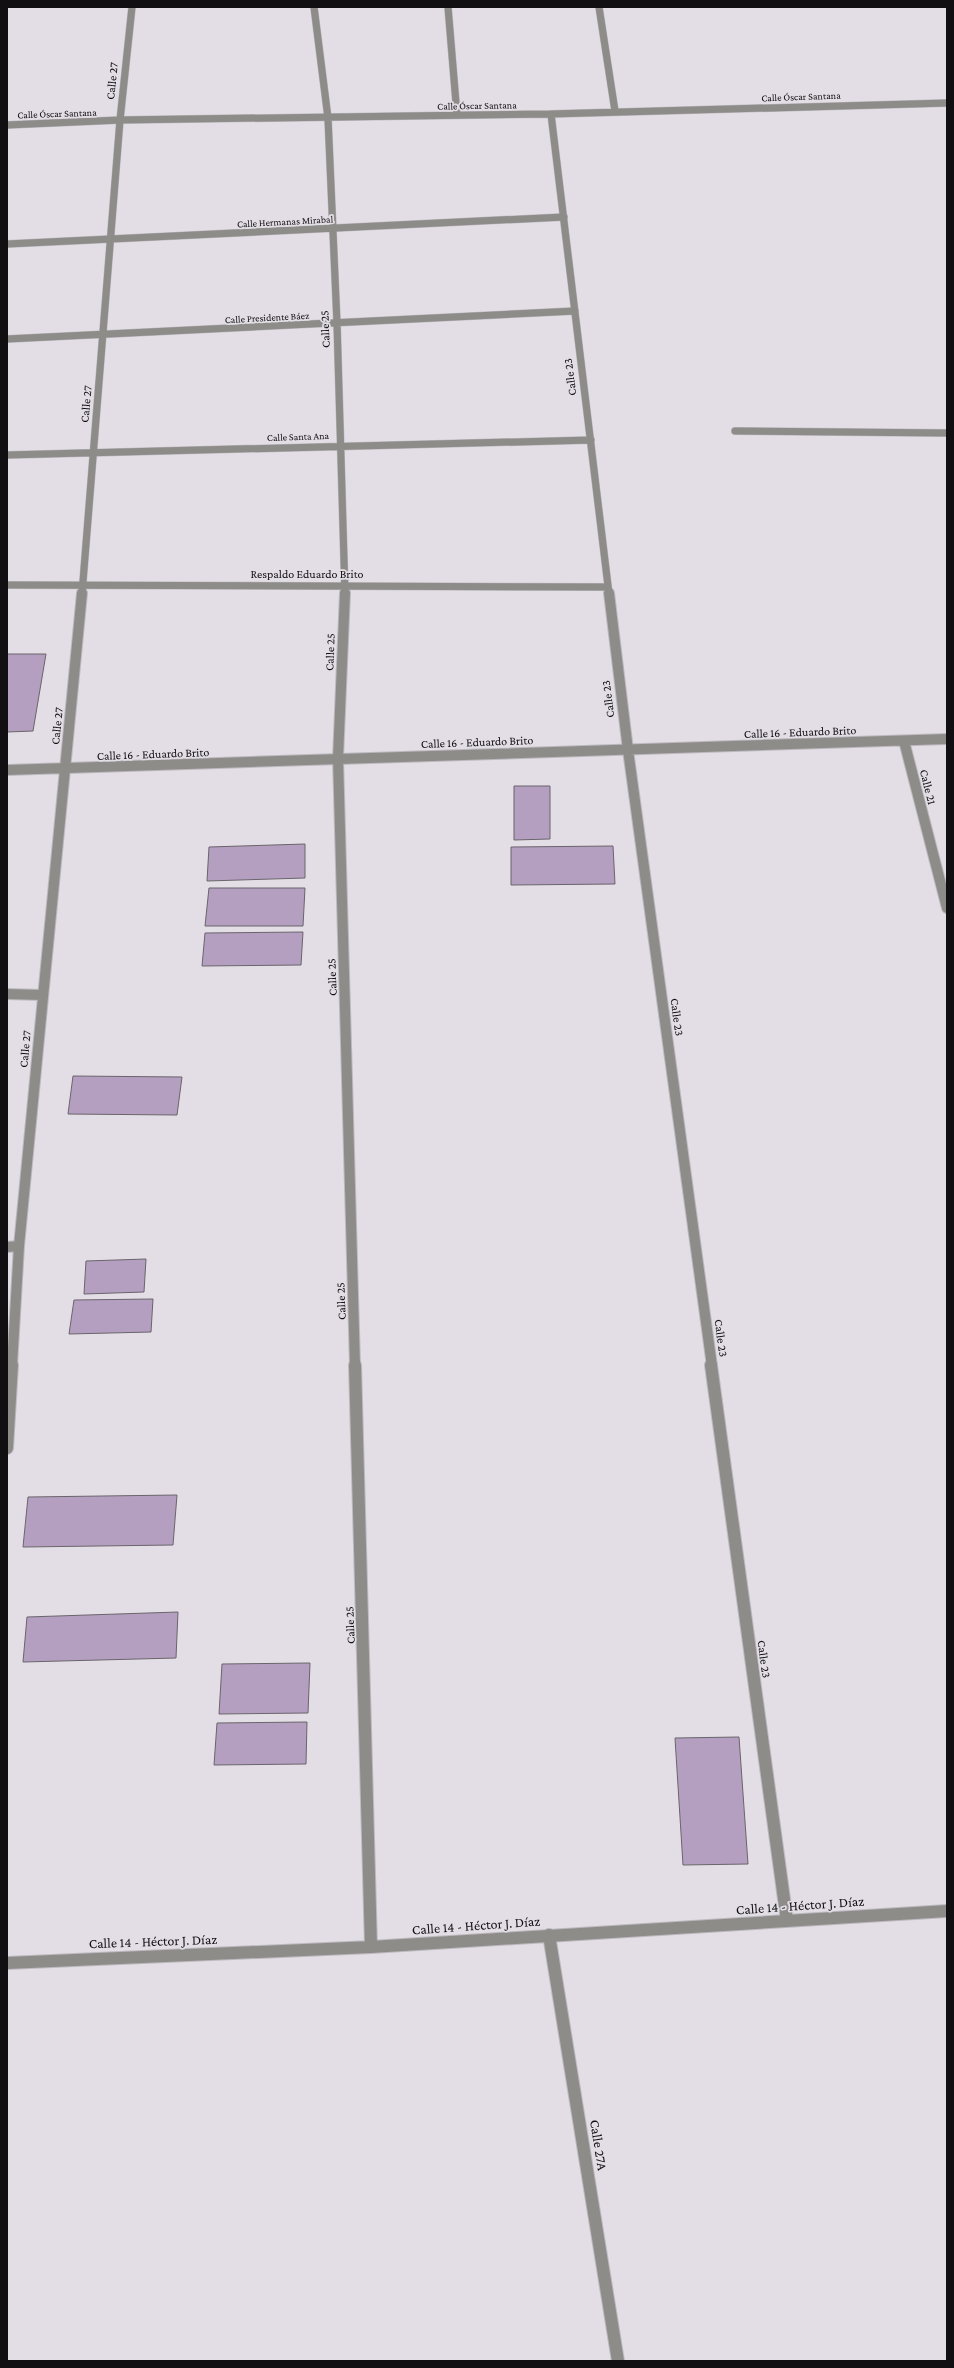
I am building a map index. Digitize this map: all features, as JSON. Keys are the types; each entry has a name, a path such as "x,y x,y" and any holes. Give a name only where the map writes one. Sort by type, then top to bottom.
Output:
{"street":[{"name":"Calle 27","path":"7,1448 19,1246 42,995 83,585 105,335 120,120 132,7"},
{"name":"Calle 25","path":"314,7 328,118 331,229 337,323 345,587 338,758 371,1947"},
{"path":"448,7 457,115"},
{"path":"599,7 615,112"},
{"name":"Calle Óscar Santana","path":"7,125 120,120 551,114 947,103"},
{"name":"Calle 23","path":"551,114 628,750 787,1922"},
{"name":"Calle Hermanas Mirabal","path":"7,244 564,217"},
{"name":"Calle Presidente Báez","path":"7,340 575,311"},
{"path":"735,432 947,433"},
{"name":"Calle Santa Ana","path":"7,455 340,445 591,440"},
{"name":"Respaldo Eduardo Brito","path":"7,585 608,587"},
{"name":"Calle 16 - Eduardo Brito","path":"7,770 947,739"},
{"name":"Calle 21","path":"904,741 947,908"},
{"path":"7,994 42,995"},
{"path":"7,1246 19,1246"},
{"name":"Calle 14 - Héctor J. Díaz","path":"7,1963 371,1947 947,1911"},
{"name":"Calle 27A","path":"549,1935 618,2361"}],"building":[{"path":"7,654 46,654 33,731 7,732"},
{"path":"514,786 550,786 550,839 514,840"},
{"path":"305,844 305,878 207,881 209,847"},
{"path":"613,846 615,884 511,885 511,847"},
{"path":"209,888 305,888 303,926 205,926"},
{"path":"303,932 301,965 202,966 205,933"},
{"path":"73,1076 182,1077 177,1115 68,1114"},
{"path":"146,1259 144,1292 84,1294 86,1261"},
{"path":"153,1299 151,1332 69,1334 74,1300"},
{"path":"177,1495 173,1545 23,1547 28,1497"},
{"path":"178,1612 176,1658 23,1662 27,1617"},
{"path":"310,1663 308,1713 219,1714 222,1664"},
{"path":"307,1722 306,1764 214,1765 217,1723"},
{"path":"739,1737 748,1864 683,1865 675,1738"}]}
